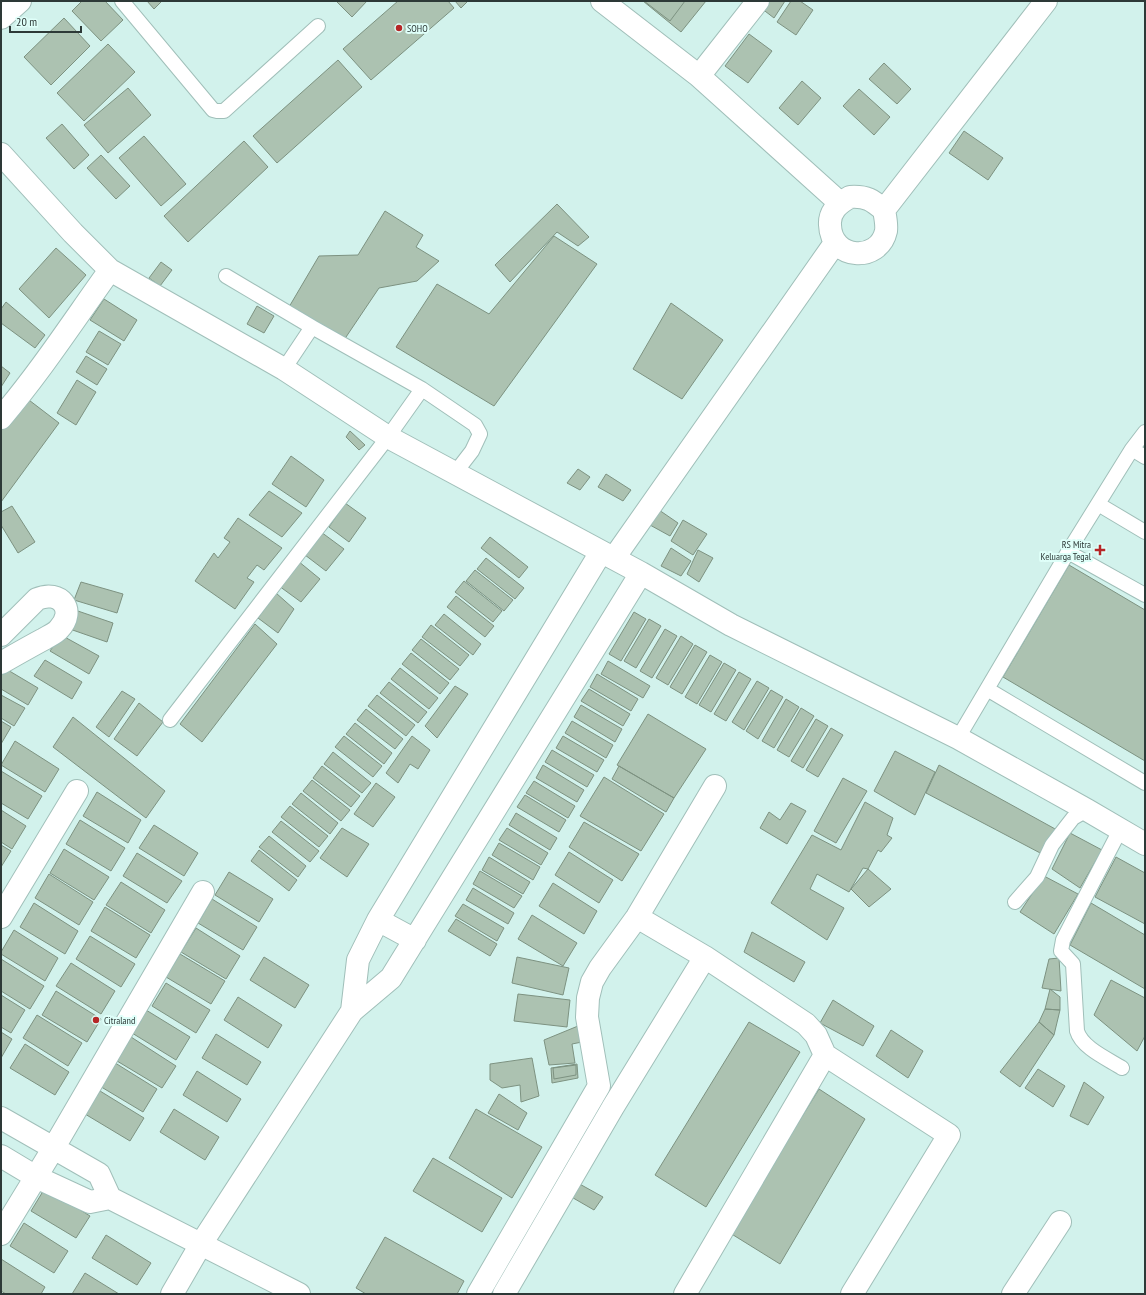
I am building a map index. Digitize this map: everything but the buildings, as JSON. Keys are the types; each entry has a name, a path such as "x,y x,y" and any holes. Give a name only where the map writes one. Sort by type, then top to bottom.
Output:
{"street":[{"path":"1,18 20,1"},
{"path":"602,1 699,76 840,203"},
{"path":"699,76 758,1"},
{"path":"884,210 872,200 861,197 850,197 840,203 833,211 830,222 830,233 836,243 845,251 858,254 870,251 880,243 886,232 884,210 1046,1"},
{"path":"1,154 73,233 110,270 284,369 388,437 641,572 731,625 958,738 1145,844"},
{"path":"352,1011 358,960 378,920 608,555 836,243"},
{"path":"1,418 22,394 55,350 110,270"},
{"path":"172,1294 201,1244 352,1011 391,978 641,572"},
{"path":"1,635 37,599 43,596 55,597 62,600 65,604 67,609 66,616 59,630 1,663"},
{"path":"613,1107 599,1086 587,1017 588,998 592,982 600,968 636,917 715,786"},
{"path":"1,917 77,791"},
{"path":"1,1234 53,1149 203,892"},
{"path":"636,917 705,957 806,1024 816,1035 825,1055 949,1136 852,1294"},
{"path":"378,920 415,940"},
{"path":"504,1294 613,1107 705,957"},
{"path":"685,1294 825,1055"},
{"path":"478,1294 599,1086"},
{"path":"1,1118 99,1174 110,1198"},
{"path":"1,1156 36,1177 90,1202 110,1198 299,1294"},
{"path":"1013,1294 1060,1222"}],"lane":[{"path":"122,1 213,110 220,112 224,111 247,91 318,26"},
{"path":"226,276 351,350 422,389 475,425 480,434 472,451 455,473"},
{"path":"284,369 312,327"},
{"path":"170,720 388,437 422,389"},
{"path":"958,738 1068,552 1132,449 1145,432"},
{"path":"1132,449 1145,457"},
{"path":"1098,504 1145,532"},
{"path":"1068,552 1145,595"},
{"path":"987,689 1145,784"},
{"path":"1015,902 1037,877 1052,845 1073,818 1087,810"},
{"path":"1120,830 1063,940 1062,951 1073,964 1077,1024 1079,1036 1082,1042 1122,1068"}],"place":[{"name":"SOHO","path":"399,28"},
{"name":"RS Mitra Keluarga Tegal","path":"1100,550"},
{"name":"Citraland","path":"96,1020"}]}
